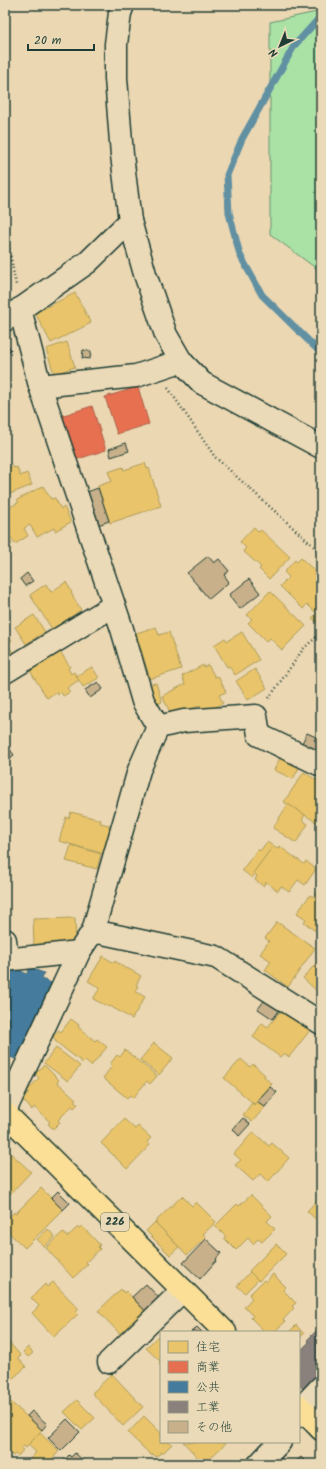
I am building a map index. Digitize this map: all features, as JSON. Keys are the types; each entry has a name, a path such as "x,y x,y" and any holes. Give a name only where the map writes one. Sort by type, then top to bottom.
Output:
{"highway":[{"name":"226","path":"5,1112 224,1331"},
{"path":"300,1410 321,1428"}],"street":[{"path":"123,5 120,13 116,44 116,78 122,155 130,222 145,274 166,335 180,361 202,383 321,447"},
{"path":"130,222 88,262 12,314 40,386 113,606 122,628 143,701 158,727"},
{"path":"40,386 136,376 180,361"},
{"path":"5,672 113,606"},
{"path":"158,727 184,721 256,716 259,735 321,765"},
{"path":"5,1112 79,952 92,931 140,770 158,727"},
{"path":"92,931 216,957 321,1023"},
{"path":"6,953 79,952"},
{"path":"109,1362 183,1290"},
{"path":"300,1410 321,1387"},
{"path":"259,1464 279,1443"}],"path":[{"path":"5,164 8,178 5,227 12,314"},
{"path":"180,361 168,388 215,457 321,554"},
{"path":"256,716 304,648 321,633"}],"green space":[{"path":"321,11 321,272 270,234 270,22"}],"building: 住宅":[{"path":"75,293 91,323 51,343 35,313"},
{"path":"67,342 75,367 54,374 46,349"},
{"path":"145,463 147,469 149,468 161,506 110,523 98,486 112,481 108,472 123,467 124,470"},
{"path":"13,466 14,468 17,467 20,476 27,473 32,485 5,496 6,469"},
{"path":"43,486 51,499 55,498 61,509 64,507 71,522 55,531 54,528 37,537 30,525 24,528 28,536 15,544 5,527 5,510 19,502 17,500"},
{"path":"254,527 259,532 261,530 290,557 269,579 259,569 261,567 243,551 246,548 240,542"},
{"path":"9,538 12,544 5,548 5,540"},
{"path":"6,547 10,554 5,557 5,548"},
{"path":"301,558 321,577 321,604 315,612 307,604 303,609 280,586 289,577 284,572 295,560 297,562"},
{"path":"66,582 81,610 52,629 30,595 46,584 51,592"},
{"path":"270,591 306,626 282,650 270,638 266,641 248,623 252,619 247,615"},
{"path":"321,609 321,625 320,626 312,618"},
{"path":"34,615 45,632 26,644 15,627"},
{"path":"156,627 159,635 169,632 181,669 150,679 141,649 138,650 133,637 137,636 136,633"},
{"path":"5,632 12,640 5,647"},
{"path":"242,632 259,660 235,675 229,666 227,667 214,645 225,638 227,641"},
{"path":"9,646 15,656 5,661 5,649"},
{"path":"58,648 70,667 68,668 71,674 74,672 79,680 67,688 70,692 63,696 61,692 58,695 56,692 47,698 27,666"},
{"path":"203,665 204,667 208,665 215,677 218,676 226,692 219,695 223,703 208,711 203,711 200,705 183,714 172,716 162,696 185,684 182,676"},
{"path":"92,667 99,678 83,687 76,676"},
{"path":"255,669 267,688 248,700 236,681"},
{"path":"156,683 162,702 152,706 146,685"},
{"path":"282,754 301,764 293,779 274,770"},
{"path":"304,772 321,783 321,825 284,802"},
{"path":"288,804 305,815 302,820 308,824 296,843 273,828"},
{"path":"71,812 101,820 100,823 109,825 109,828 115,829 108,855 59,841 66,817 69,818"},
{"path":"267,842 273,846 253,874 254,875 252,878 242,870 258,849 260,851"},
{"path":"71,845 101,854 97,869 66,861"},
{"path":"273,846 277,849 279,846 304,864 306,861 316,869 305,885 298,880 289,892 281,886 278,891 266,882 263,886 255,880 257,876 253,873"},
{"path":"321,887 321,931 319,934 304,922 306,919 297,913 310,895 314,897"},
{"path":"75,918 76,946 34,948 33,919"},
{"path":"277,922 315,948 288,987 265,970 271,961 260,954 269,941 265,938"},
{"path":"103,956 141,976 136,985 138,986 135,991 145,997 132,1019 110,1006 109,1007 93,999 100,988 88,981"},
{"path":"321,958 321,995 303,978"},
{"path":"283,1008 311,1029 289,1057 284,1053 280,1057 253,1037 262,1023 268,1027"},
{"path":"71,1019 95,1041 97,1039 107,1047 91,1066 85,1061 83,1063 55,1041 56,1040 53,1037 59,1030 61,1032"},
{"path":"154,1043 173,1058 159,1075 140,1060"},
{"path":"56,1048 80,1066 68,1081 44,1063"},
{"path":"125,1050 157,1076 150,1084 147,1081 133,1098 130,1095 127,1098 103,1078 112,1066 110,1064 117,1055 120,1057"},
{"path":"241,1059 250,1067 253,1064 272,1084 254,1104 224,1078"},
{"path":"44,1065 59,1080 57,1082 76,1099 74,1101 78,1104 74,1108 72,1106 58,1120 60,1122 53,1129 48,1124 50,1122 34,1107 32,1110 22,1099 39,1078 35,1074"},
{"path":"257,1101 265,1107 252,1122 243,1115 252,1103 254,1105"},
{"path":"124,1119 135,1129 138,1126 151,1138 147,1142 150,1145 127,1169 101,1143"},
{"path":"253,1132 269,1146 272,1143 289,1158 268,1182 260,1174 253,1181 235,1165 241,1160 234,1154"},
{"path":"5,1148 31,1172 9,1195 5,1192"},
{"path":"41,1188 63,1210 25,1248 5,1229 5,1221 14,1212 15,1214"},
{"path":"251,1195 272,1216 267,1221 275,1229 262,1242 258,1239 253,1244 248,1238 236,1250 215,1226 237,1204 239,1206"},
{"path":"182,1196 192,1206 196,1202 216,1222 203,1234 206,1237 187,1255 155,1222"},
{"path":"321,1196 321,1224 307,1211"},
{"path":"155,1222 179,1247 170,1255 146,1231"},
{"path":"82,1226 100,1245 98,1247 100,1249 86,1262 88,1264 73,1278 46,1248 63,1232 67,1237 78,1227 79,1228"},
{"path":"48,1229 55,1237 44,1247 37,1239"},
{"path":"276,1244 286,1254 259,1281 249,1271"},
{"path":"250,1272 258,1280 245,1293 237,1286"},
{"path":"273,1274 286,1287 283,1290 296,1303 292,1306 294,1308 283,1320 285,1322 275,1331 264,1331 251,1318 253,1316 244,1307 252,1298 249,1295 264,1280 266,1282"},
{"path":"53,1282 79,1309 76,1312 78,1314 54,1337 32,1313 39,1306 31,1298 45,1284 47,1287"},
{"path":"121,1289 124,1293 126,1291 146,1312 123,1337 98,1311"},
{"path":"296,1325 304,1334 300,1337 300,1331 290,1331"},
{"path":"160,1334 160,1361 146,1348"},
{"path":"7,1340 21,1356 18,1358 26,1367 5,1385 5,1342"},
{"path":"28,1347 33,1353 28,1357 23,1352"},
{"path":"112,1374 143,1407 123,1426 92,1393"},
{"path":"5,1397 42,1430 26,1448 24,1446 21,1449 23,1450 18,1456 15,1454 13,1456 5,1449"},
{"path":"77,1400 95,1418 82,1430 64,1412"},
{"path":"144,1416 160,1432 160,1443 172,1444 163,1453 162,1452 156,1457 153,1454 152,1456 128,1433"},
{"path":"40,1433 59,1451 48,1464 26,1464 36,1452 28,1445"},
{"path":"184,1443 226,1443 204,1464"}],"building: 商業":[{"path":"138,387 149,424 117,434 105,397"},
{"path":"92,406 106,450 75,460 61,416"}],"building: 公共":[{"path":"14,968 27,974 30,968 44,973 42,979 58,986 20,1061 8,1056 9,1053 5,1051 5,991"}],"building: 工業":[{"path":"321,1326 321,1371 303,1389 300,1386 300,1351 309,1342 307,1340"}],"building: その他":[{"path":"5,341 11,350 5,354"},
{"path":"83,350 91,351 90,359 82,358"},
{"path":"126,443 129,451 111,457 109,449"},
{"path":"98,488 109,521 98,525 87,492"},
{"path":"208,556 214,563 219,559 229,571 224,575 229,582 209,599 187,573"},
{"path":"27,573 33,581 25,586 20,579"},
{"path":"249,579 260,593 240,609 229,595"},
{"path":"98,682 103,689 90,698 85,690"},
{"path":"307,733 316,737 314,740 321,743 321,756 300,747"},
{"path":"5,743 14,755 5,762"},
{"path":"269,994 283,1005 273,1019 258,1009"},
{"path":"270,1087 277,1092 265,1107 257,1101"},
{"path":"243,1118 250,1124 239,1136 233,1129"},
{"path":"58,1191 70,1203 63,1210 51,1198"},
{"path":"206,1239 221,1253 216,1259 217,1260 200,1279 183,1263"},
{"path":"146,1284 163,1302 149,1315 132,1297"},
{"path":"197,1327 201,1331 192,1331"},
{"path":"32,1411 47,1424 42,1430 27,1416"},
{"path":"67,1419 80,1432 61,1451 48,1438"},
{"path":"75,1453 87,1464 61,1464 69,1455 71,1457"},
{"path":"301,1457 308,1464 293,1464"}],"waterway":[{"path":"321,16 294,46 242,139 227,175 229,213 240,255 262,295 321,353"}]}
